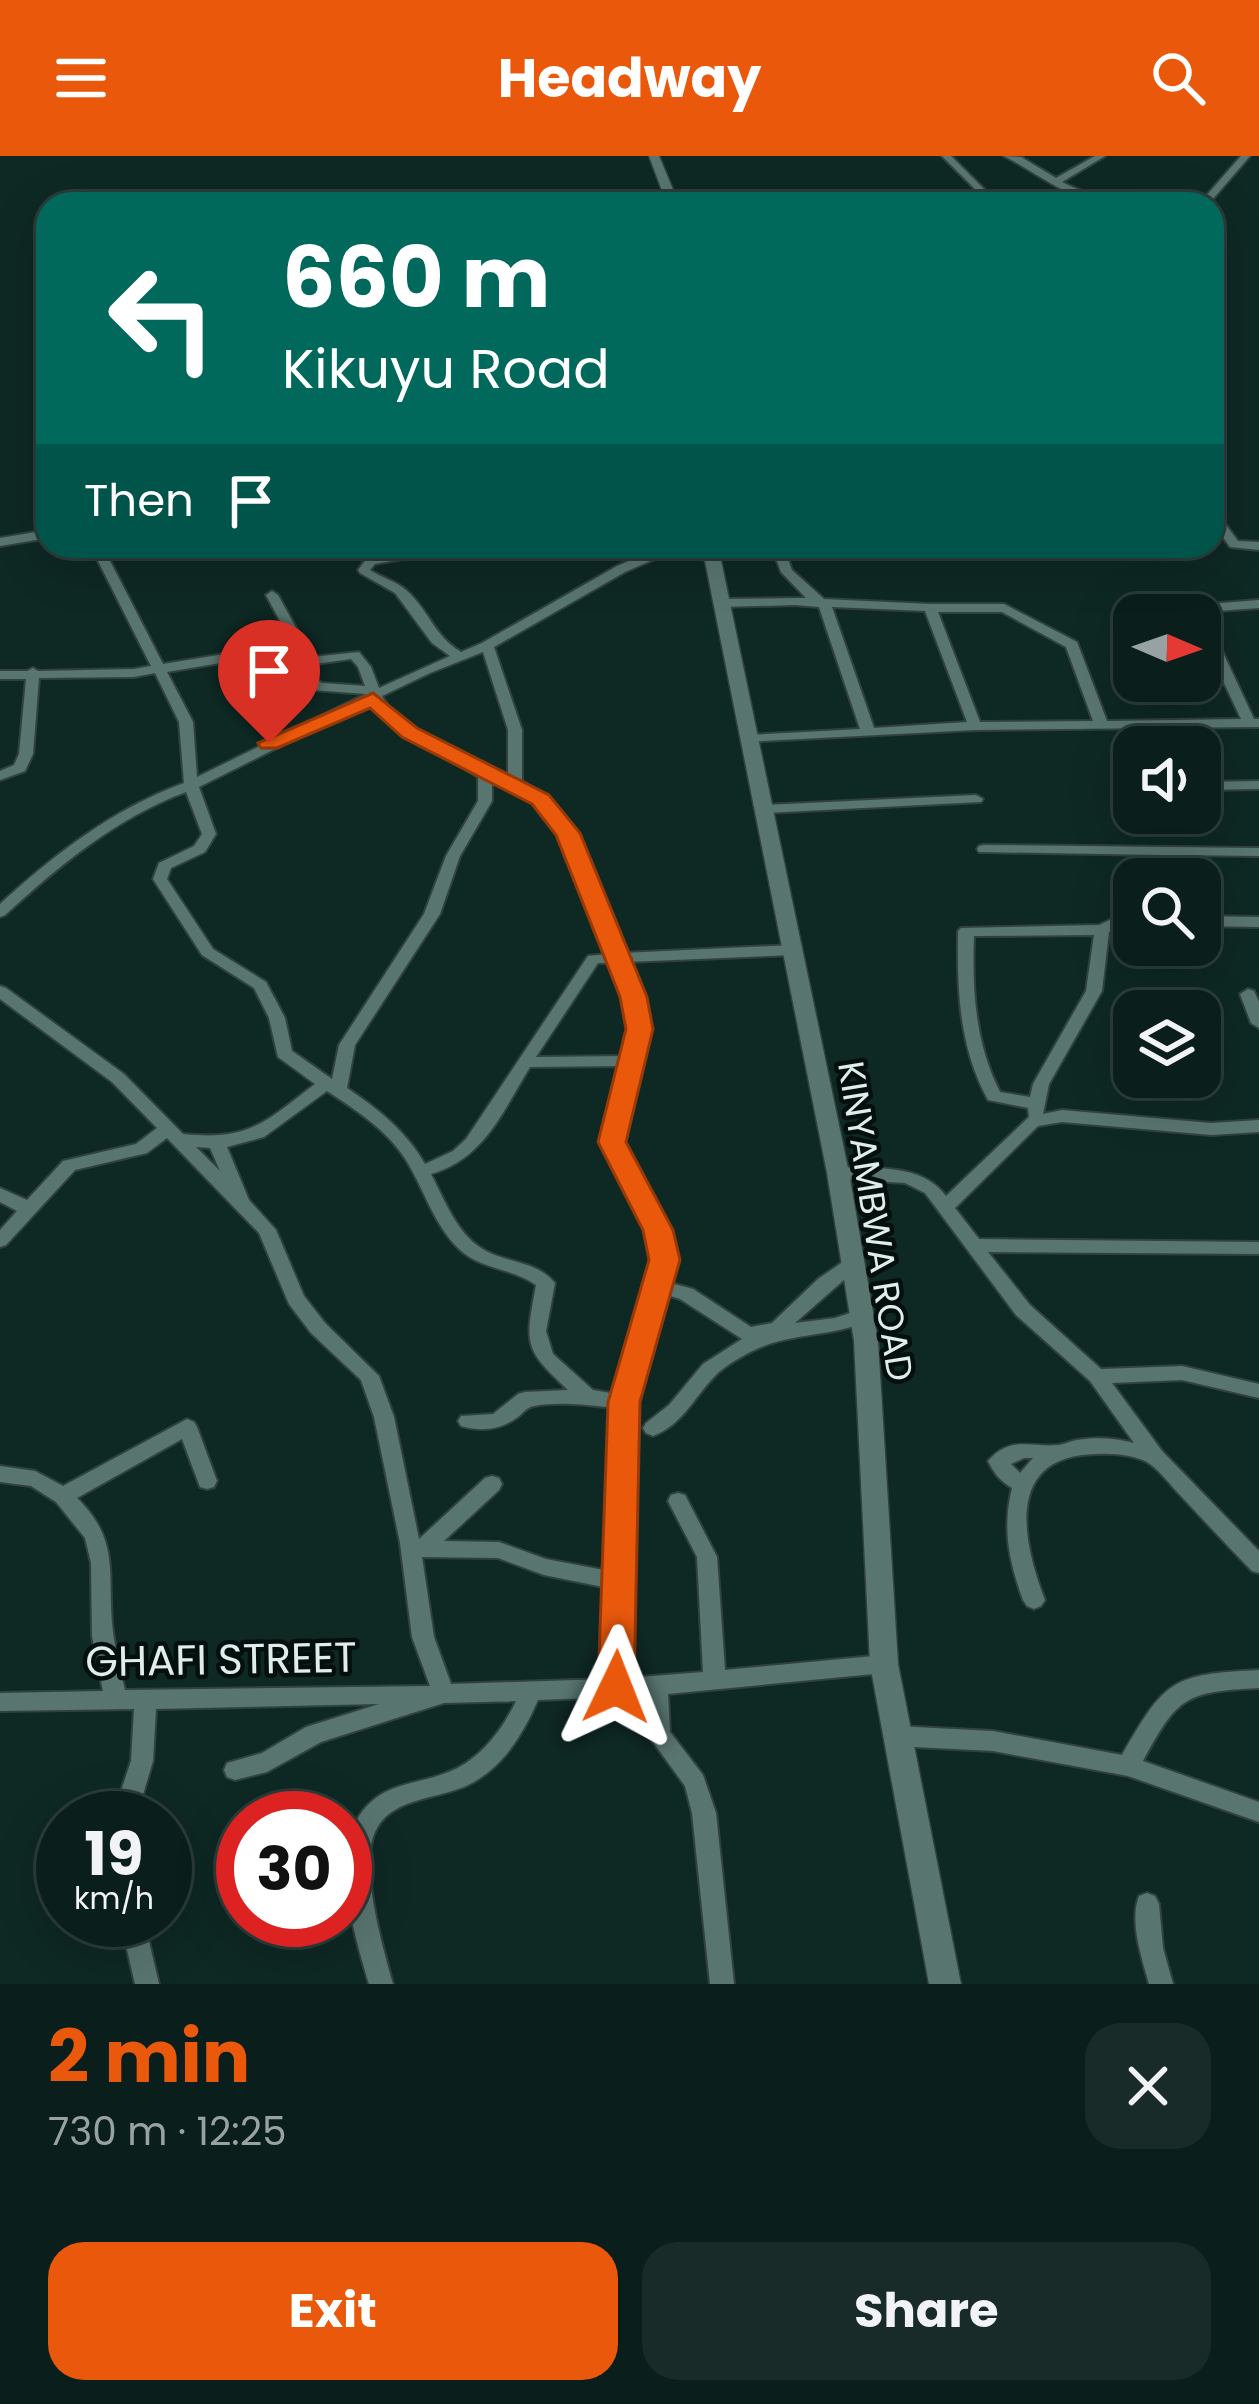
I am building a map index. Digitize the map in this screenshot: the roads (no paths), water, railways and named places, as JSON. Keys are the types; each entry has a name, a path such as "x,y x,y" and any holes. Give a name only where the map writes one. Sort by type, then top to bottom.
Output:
{"street":[{"path":"654,156 668,192"},
{"path":"946,156 982,192"},
{"path":"1013,156 1078,192"},
{"path":"1057,181 1101,156"},
{"path":"1218,192 1246,156"},
{"path":"1224,530 1234,544 1259,547"},
{"path":"0,542 36,536"},
{"path":"104,558 185,722 191,785 209,834 208,842 164,866 160,878 207,952 260,985 277,1018 284,1053 397,1136 424,1170 448,1226 473,1252 534,1272 546,1283 536,1331 545,1357 588,1396"},
{"path":"387,558 371,561 364,571 400,591 437,644 460,657"},
{"path":"0,912 68,852 158,796 191,785 371,695 487,646 647,558"},
{"name":"KINYAMBWA ROAD","path":"712,558 854,1264 862,1316 884,1664 945,1984"},
{"path":"779,558 807,595 825,604 868,731"},
{"path":"272,595 308,661 311,681 318,687 371,695"},
{"path":"721,603 1004,608 1072,645 1102,726"},
{"path":"1221,607 1259,604"},
{"path":"930,608 975,726"},
{"path":"487,646 515,730 515,783"},
{"path":"0,675 134,673 262,653 308,661 354,655 365,667 371,695 393,722 485,775 515,783 540,800 568,833 618,955 640,1029 612,1142 658,1230 664,1260 624,1402 616,1687"},
{"path":"748,739 975,726 1254,723 1221,659"},
{"path":"0,776 20,768 26,754 33,672"},
{"path":"0,1241 69,1165 141,1149 171,1135 218,1145 254,1137 333,1087 347,1045 432,914 453,856 485,800 485,775"},
{"path":"1221,785 1259,784"},
{"path":"765,809 976,799"},
{"path":"984,849 1259,852"},
{"path":"1166,858 1169,851"},
{"path":"1221,921 1259,922"},
{"path":"1113,924 1102,930 967,931 964,982 974,1049 994,1096 1035,1112 1062,1116 1210,1129 1259,1126"},
{"path":"946,1207 1035,1112 1041,1084 1094,991 1102,930"},
{"path":"424,1170 451,1162 492,1122 593,959 793,950"},
{"path":"0,991 108,1069 267,1230 296,1299 318,1328 369,1376 384,1417 410,1543 423,1637 444,1694"},
{"path":"1249,994 1259,1023"},
{"path":"525,1062 632,1061"},
{"path":"218,1145 241,1203"},
{"path":"838,1172 908,1177 931,1189 1022,1310 1096,1376 1155,1456 1259,1565"},
{"path":"0,1194 27,1208"},
{"path":"973,1245 1259,1248"},
{"path":"652,1428 675,1413 707,1370 777,1329 854,1264"},
{"path":"657,1286 686,1294 748,1334 826,1328 862,1316"},
{"path":"1096,1376 1182,1373 1259,1390"},
{"path":"468,1421 485,1425 503,1419 525,1399 588,1396 624,1402"},
{"path":"63,1496 187,1427 207,1481"},
{"path":"1024,1485 1008,1476 998,1461 1022,1450 1051,1452 1084,1444 1127,1447 1155,1456"},
{"path":"1034,1600 1017,1547 1016,1512 1024,1485 1051,1452"},
{"path":"0,1474 35,1479 63,1496 100,1543 104,1560 101,1618 116,1699"},
{"path":"492,1484 422,1549 499,1550 544,1567 616,1581"},
{"path":"678,1501 707,1557 715,1682"},
{"path":"235,1770 267,1762 330,1729 444,1694 715,1682 884,1664"},
{"path":"1128,1766 1163,1704 1184,1685 1259,1679"},
{"path":"656,1686 659,1735 695,1782 704,1813 722,1984"},
{"path":"381,1984 364,1934 359,1842 366,1823 395,1798 464,1777 514,1730 531,1690"},
{"name":"GHAFI STREET","path":"0,1702 444,1694"},
{"path":"133,1791 142,1762 146,1699"},
{"path":"896,1736 992,1741 1128,1766 1259,1812"},
{"path":"1147,1904 1150,1948 1161,1984"},
{"path":"138,1947 147,1984"}]}
